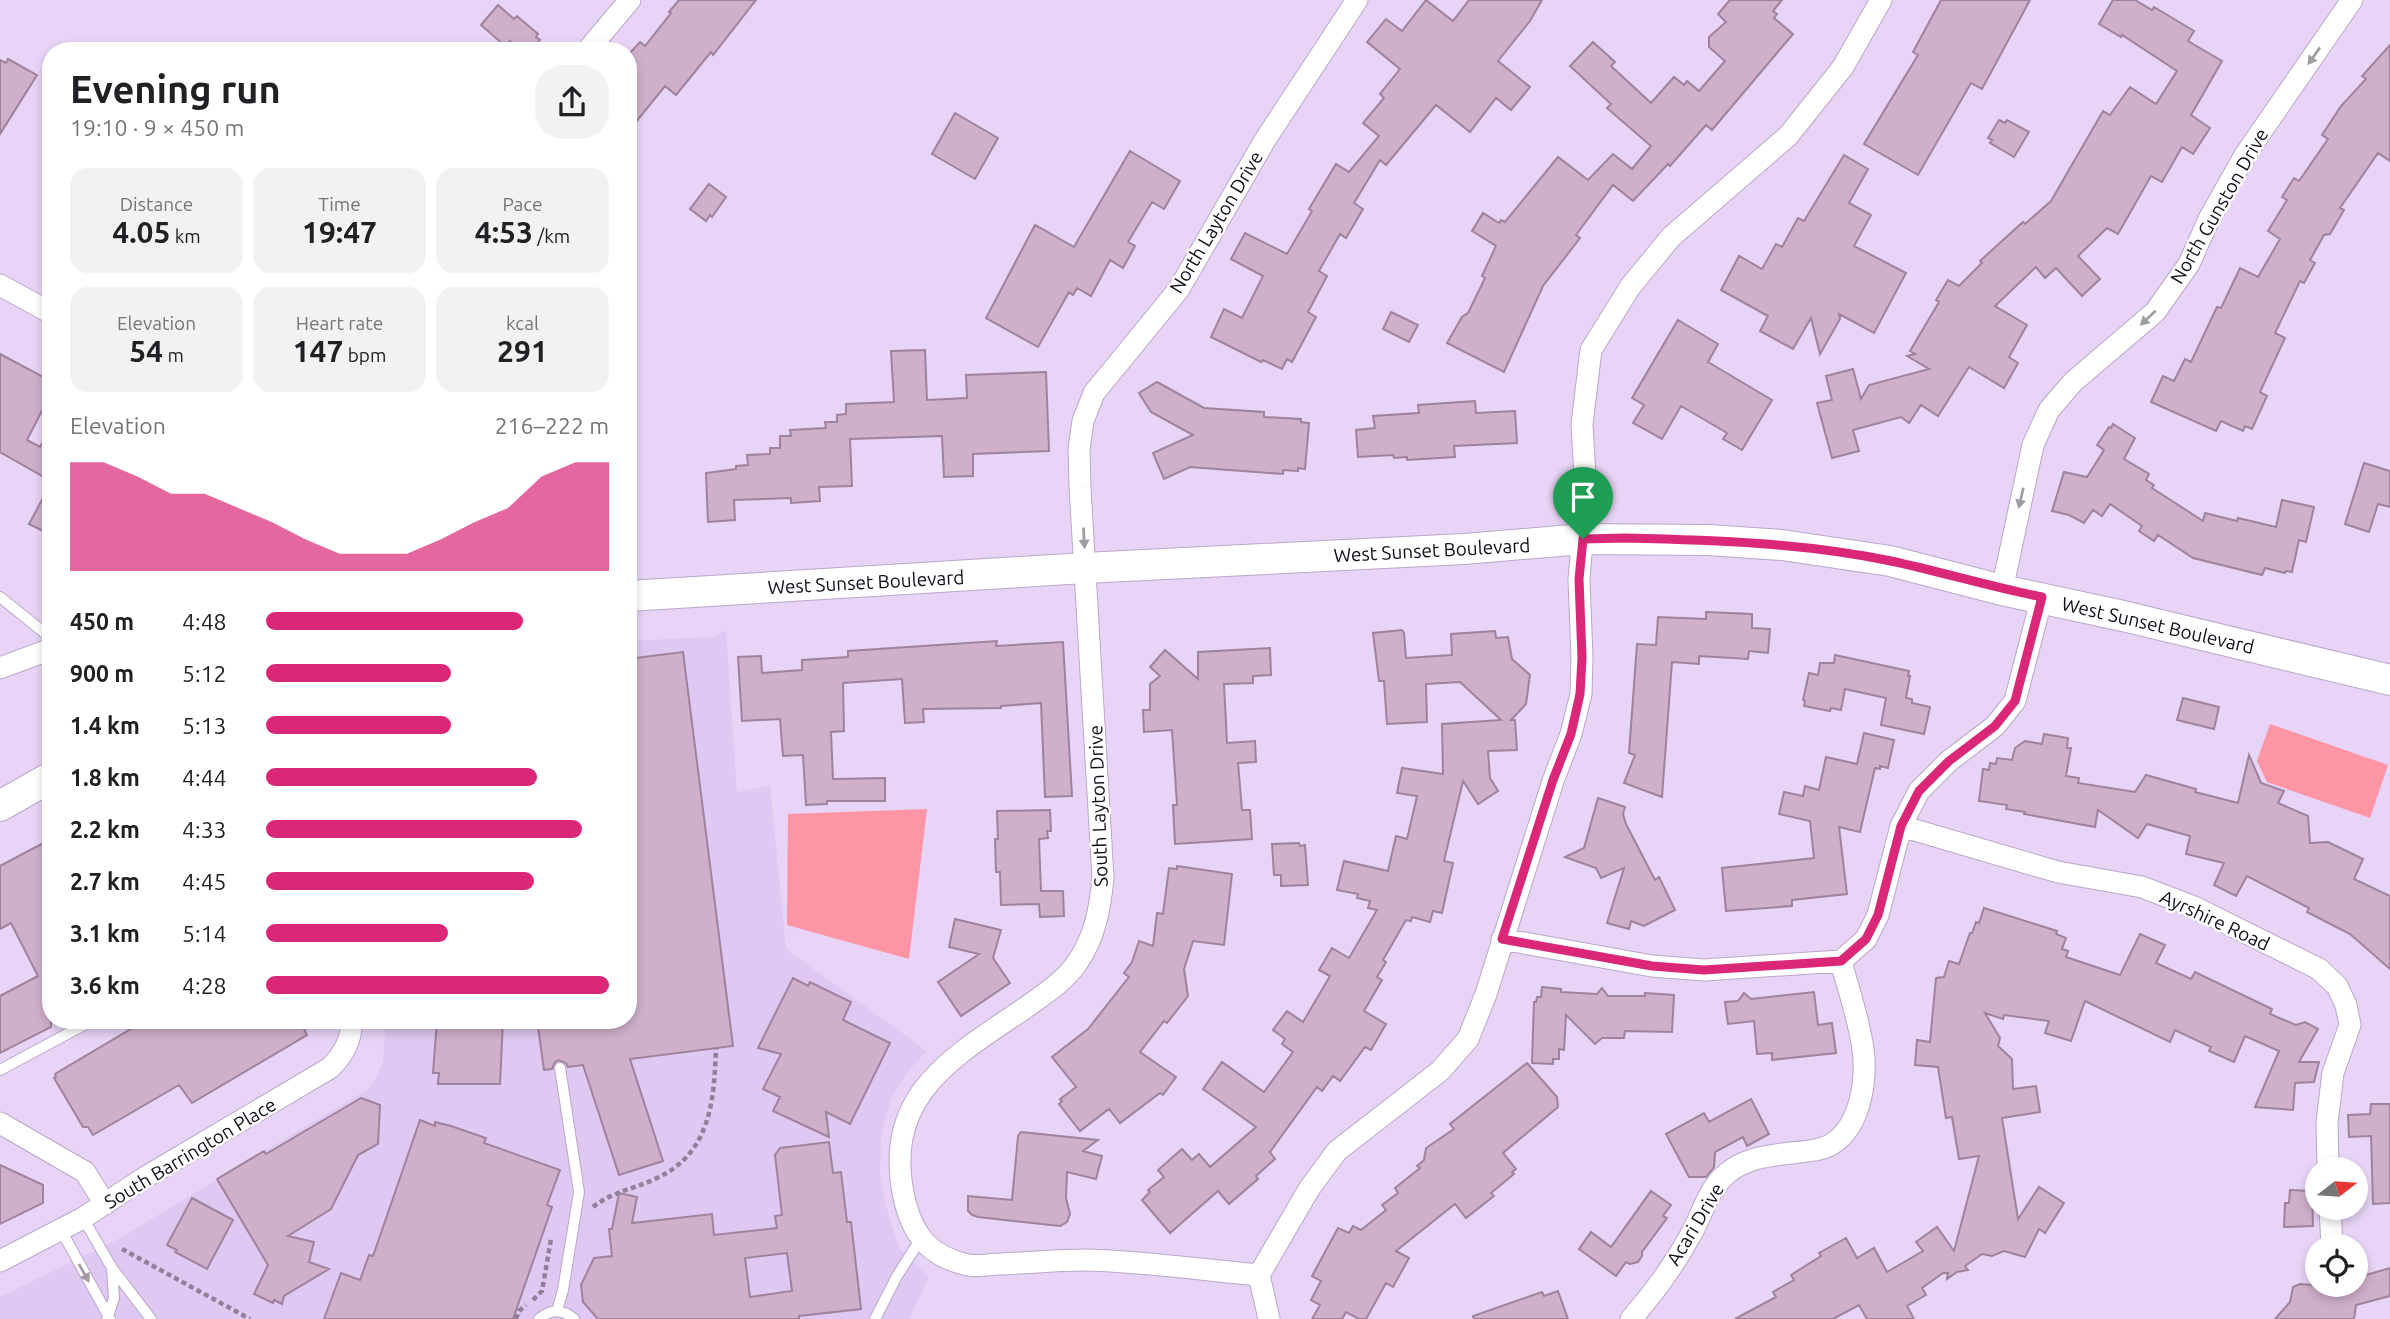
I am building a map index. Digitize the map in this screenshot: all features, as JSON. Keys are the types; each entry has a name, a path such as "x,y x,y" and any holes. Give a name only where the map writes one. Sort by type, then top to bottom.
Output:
{"main road":[{"name":"West Sunset Boulevard","path":"637,595 1464,549 1583,539 1708,540 1782,545 1890,561 2390,680"},
{"path":"0,806 42,782"}],"street":[{"path":"595,42 630,0"},
{"name":"North Layton Drive","path":"1086,569 1079,449 1083,421 1094,393 1179,289 1265,140 1357,0"},
{"path":"1269,1319 1259,1275 1309,1189 1337,1151 1440,1071 1468,1039 1486,994 1553,780 1571,734 1580,694 1582,658 1579,579 1586,494 1582,424 1591,350 1630,286 1671,237 1788,136 1843,67 1881,0"},
{"name":"North Gunston Drive","path":"2003,590 2033,445 2049,410 2073,382 2155,312 2189,264 2209,219 2245,155 2352,0"},
{"path":"0,285 42,308"},
{"name":"South Layton Drive","path":"920,1240 908,1214 900,1182 900,1147 912,1106 933,1077 960,1053 1054,987 1076,964 1091,939 1100,911 1103,878 1086,569"},
{"path":"1502,939 1652,966 1704,970 1841,961 1866,939 1878,915 1901,826 1919,791 1949,761 1995,726 2015,701 2042,597"},
{"path":"0,668 42,652"},
{"name":"Ayrshire Road","path":"1901,826 2059,872 2142,887 2194,907 2319,969 2337,986 2346,1005 2350,1025 2333,1073 2328,1157"},
{"name":"Acari Drive","path":"1631,1319 1648,1300 1691,1235 1706,1200 1725,1175 1750,1161 1786,1152 1819,1150 1844,1136 1857,1111 1864,1080 1863,1049 1841,961"},
{"name":"South Barrington Place","path":"0,1261 83,1218 330,1068 349,1044 351,1029"},
{"path":"0,1123 85,1172 105,1204"},
{"path":"920,1240 943,1257 970,1265 1085,1260 1259,1275"}],"lane":[{"path":"0,597 42,631"},
{"path":"0,1070 76,1029"},
{"path":"557,1311 579,1192 560,1068"},
{"path":"83,1218 112,1268 151,1319"},
{"path":"61,1230 108,1318"},
{"path":"875,1319 897,1276 920,1240"},
{"path":"108,1318 114,1298 112,1268"},
{"path":"539,1319 557,1311 574,1319"}],"path":[{"path":"591,1209 618,1191 657,1178 678,1166 694,1149 703,1134 714,1098 716,1048"},
{"path":"516,1319 519,1311 542,1291 552,1236"},
{"path":"114,1245 250,1319"}],"shaded area":[{"path":"726,630 737,792 770,786 786,949 927,1051 910,1069 891,1099 881,1136 880,1177 899,1248 929,1277 909,1319 0,1319 0,1297 115,1241 368,1089 378,1075 383,1061 385,1029 637,1029 637,641 714,637"},
{"path":"2270,724 2388,765 2370,818 2267,782 2257,761"},
{"path":"927,809 909,959 787,925 788,814"}],"building":[{"path":"679,0 756,0 713,55 711,52 676,95 665,86 637,121 637,45 640,42 645,46 671,13 669,12"},
{"path":"1426,0 1453,21 1469,0 1542,0 1530,21 1498,61 1530,87 1511,110 1496,98 1470,132 1436,105 1386,165 1380,160 1354,203 1363,209 1346,238 1340,234 1319,271 1327,276 1308,312 1316,317 1292,362 1287,359 1282,369 1263,360 1261,362 1211,337 1224,309 1242,318 1263,276 1231,259 1245,233 1287,254 1312,211 1309,209 1336,164 1349,172 1379,136 1363,123 1384,98 1380,94 1400,69 1367,42 1386,19 1402,31"},
{"path":"1730,0 1782,0 1773,11 1777,14 1774,18 1793,34 1712,130 1706,125 1670,166 1668,164 1633,201 1613,185 1576,235 1580,238 1543,286 1504,372 1447,343 1462,317 1468,313 1485,278 1482,276 1496,246 1472,231 1483,213 1499,223 1501,220 1505,222 1558,157 1588,180 1613,154 1632,169 1651,146 1607,108 1611,104 1570,66 1593,42 1615,62 1611,66 1651,103 1674,77 1684,85 1687,81 1699,91 1725,61 1709,47 1709,37 1726,22 1718,14"},
{"path":"1941,0 2030,0 1982,89 1971,83 1918,175 1864,144 1918,55 1913,52"},
{"path":"2113,0 2135,0 2152,10 2154,7 2194,31 2188,41 2222,61 2191,115 2210,128 2193,154 2182,147 2162,182 2151,176 2118,234 2107,228 2078,256 2100,279 2082,296 2056,268 2045,278 2036,267 1995,306 2027,325 2009,357 2018,363 2004,388 1969,367 1938,416 1921,405 1909,423 1901,417 1853,430 1859,451 1832,458 1817,403 1832,400 1826,376 1853,369 1861,399 1869,385 1929,369 1907,356 1915,354 1910,351 1939,302 1936,300 1948,280 1959,286 1982,263 1980,261 2051,201 2103,111 2110,115 2130,87 2156,104 2177,71 2122,35 2121,37 2099,24"},
{"path":"498,5 514,19 517,16 538,34 536,37 540,40 500,42 481,25"},
{"path":"2390,45 2390,161 2378,153 2340,208 2344,210 2330,234 2324,235 2310,260 2315,263 2304,283 2300,281 2275,333 2285,338 2260,392 2267,396 2252,429 2245,426 2243,431 2221,421 2216,431 2151,402 2163,376 2174,381 2185,359 2191,362 2217,307 2221,308 2240,268 2258,277 2280,239 2268,231 2287,200 2282,197 2294,178 2299,181 2328,139 2322,135 2341,106 2366,79 2362,76"},
{"path":"8,59 37,75 0,134 0,60 6,63"},
{"path":"955,113 998,138 975,179 932,154"},
{"path":"1999,120 2005,123 2007,120 2029,132 2014,157 1990,143 1992,140 1988,138"},
{"path":"1130,151 1180,181 1164,209 1152,202 1128,242 1135,246 1123,268 1110,260 1091,296 1077,288 1073,295 1069,292 1038,347 986,318 1035,225 1074,247"},
{"path":"1844,155 1868,169 1849,203 1871,215 1854,246 1906,273 1874,333 1839,314 1840,319 1820,354 1811,318 1793,349 1760,331 1768,316 1721,290 1739,256 1762,269 1776,244 1782,247 1798,218 1804,221"},
{"path":"709,184 726,197 706,221 690,209"},
{"path":"1391,312 1418,325 1409,342 1383,329"},
{"path":"1678,320 1718,344 1708,362 1772,400 1742,450 1723,439 1727,433 1681,406 1662,439 1633,423 1644,405 1632,398"},
{"path":"925,350 927,400 967,398 966,375 1046,372 1049,451 973,454 973,476 944,477 942,436 850,439 852,486 819,487 820,501 791,503 791,498 734,500 735,520 708,522 706,473 748,465 747,455 770,454 770,448 780,448 780,436 791,436 790,430 826,428 825,422 837,422 837,415 846,414 846,404 894,402 891,351"},
{"path":"0,354 42,376 42,411 27,440 40,447 42,444 42,476 0,452"},
{"path":"1157,382 1204,408 1264,412 1264,417 1301,419 1301,422 1309,423 1305,469 1283,470 1283,474 1190,467 1164,479 1153,453 1193,435 1151,412 1139,393"},
{"path":"1475,401 1476,413 1515,411 1517,443 1454,446 1455,457 1407,460 1407,457 1394,458 1393,455 1358,457 1356,430 1375,428 1373,416 1419,413 1418,405"},
{"path":"2113,424 2135,438 2124,459 2149,474 2146,480 2154,485 2152,488 2203,521 2205,513 2276,527 2282,500 2314,507 2306,542 2299,540 2292,572 2265,568 2262,575 2193,558 2158,535 2154,541 2139,531 2142,526 2110,504 2102,516 2093,510 2084,523 2069,515 2052,511 2064,472 2087,477 2104,450 2097,445"},
{"path":"2364,463 2390,471 2390,507 2378,504 2369,532 2345,524"},
{"path":"42,500 42,530 29,524"},
{"path":"1706,612 1752,614 1752,628 1770,629 1768,653 1749,651 1748,659 1699,656 1699,664 1672,662 1662,797 1624,783 1635,755 1629,753 1637,644 1656,645 1658,617 1706,619"},
{"path":"1402,630 1406,658 1452,655 1451,634 1495,631 1496,638 1508,637 1512,659 1530,675 1526,704 1511,720 1515,720 1517,750 1488,751 1490,778 1498,791 1478,804 1463,781 1444,861 1453,863 1442,913 1433,911 1430,922 1412,917 1411,921 1406,920 1383,960 1386,962 1377,977 1382,980 1364,1011 1386,1024 1371,1050 1365,1047 1340,1081 1333,1076 1322,1091 1317,1087 1270,1152 1275,1159 1256,1176 1258,1179 1229,1204 1218,1191 1170,1233 1142,1200 1150,1192 1148,1190 1164,1177 1158,1170 1182,1149 1192,1160 1199,1154 1210,1167 1256,1127 1203,1089 1222,1062 1264,1092 1293,1052 1282,1044 1285,1039 1273,1030 1287,1011 1303,1022 1330,976 1319,970 1332,948 1349,958 1377,910 1368,908 1370,901 1357,898 1358,894 1337,890 1344,861 1388,871 1396,836 1407,839 1417,796 1397,793 1402,768 1443,774 1442,724 1501,720 1460,682 1426,684 1427,722 1387,724 1384,681 1379,681 1373,633"},
{"path":"997,641 996,646 1063,642 1072,796 1045,797 1041,703 1001,708 923,709 924,722 905,723 902,679 843,683 844,731 831,732 833,779 885,778 885,801 827,801 827,804 806,805 803,755 783,756 780,719 742,721 738,657 761,656 762,673 802,670 802,660 848,657 848,651"},
{"path":"1270,648 1271,675 1253,676 1253,683 1224,684 1227,743 1255,741 1256,762 1238,763 1242,810 1250,810 1252,839 1175,844 1173,805 1177,805 1172,730 1144,732 1143,710 1150,710 1150,684 1160,676 1150,667 1165,650 1198,679 1198,652"},
{"path":"683,652 733,1046 630,1059 663,1161 619,1175 583,1065 568,1067 559,1060 552,1069 544,1070 538,1029 637,1029 637,658"},
{"path":"1835,655 1909,671 1906,698 1912,699 1912,703 1930,707 1924,734 1881,725 1886,698 1845,689 1841,710 1831,708 1830,711 1804,706 1809,673 1818,675 1820,663 1834,663"},
{"path":"2183,698 2219,707 2214,729 2177,720"},
{"path":"1864,733 1894,740 1888,768 1875,768 1860,832 1839,827 1847,894 1792,900 1792,906 1726,911 1722,868 1814,858 1810,821 1779,814 1784,792 1803,796 1805,786 1819,790 1826,757 1857,764"},
{"path":"2044,734 2068,738 2067,748 2071,748 2066,776 2079,778 2078,783 2135,792 2146,775 2238,803 2249,755 2261,783 2284,791 2278,803 2308,816 2310,843 2328,842 2363,859 2354,879 2390,896 2390,969 2350,934 2307,912 2309,908 2247,876 2236,896 2214,885 2224,863 2186,854 2190,836 2147,824 2138,838 2098,810 2095,827 2024,814 2025,812 2006,809 2007,805 1979,801 1983,769 1989,770 1990,763 1996,764 1997,758 2012,760 2015,748 2025,741 2042,744"},
{"path":"1598,798 1625,807 1623,814 1626,824 1655,880 1659,877 1675,910 1644,926 1631,921 1629,929 1607,923 1624,868 1601,878 1596,868 1565,857 1584,848"},
{"path":"1050,810 1051,831 1047,831 1048,838 1039,839 1041,891 1063,891 1064,916 1040,917 1039,904 1001,905 1000,872 996,872 997,811"},
{"path":"1299,843 1300,846 1305,845 1308,885 1281,886 1281,875 1274,875 1272,844"},
{"path":"42,844 42,1029 47,1029 0,1053 0,996 38,976 11,923 0,929 0,866"},
{"path":"1177,866 1232,874 1224,945 1193,941 1184,969 1188,996 1140,1052 1176,1077 1163,1095 1160,1093 1120,1123 1109,1109 1080,1131 1059,1104 1062,1101 1060,1099 1076,1087 1052,1057 1088,1029 1129,977 1124,973 1132,962 1139,941 1153,946 1157,913 1163,914 1169,868 1177,869"},
{"path":"1984,908 2057,931 2056,934 2066,938 2062,949 2068,951 2066,957 2120,975 2140,934 2165,945 2156,963 2191,979 2195,972 2272,1009 2270,1014 2296,1025 2305,1022 2318,1029 2299,1062 2319,1062 2314,1082 2295,1083 2293,1110 2255,1107 2279,1051 2245,1036 2234,1062 2209,1051 2211,1047 2175,1030 2170,1042 2085,1001 2071,1041 2045,1033 2049,1021 2004,1015 2003,1019 1985,1013 2000,1038 1998,1046 2012,1059 2013,1089 2036,1086 2040,1112 2002,1118 2018,1219 2039,1187 2064,1203 2045,1233 2039,1229 2025,1257 2004,1251 1992,1256 1982,1254 1965,1266 1968,1270 1957,1272 1947,1279 1948,1273 1943,1273 1922,1288 1926,1295 1907,1306 1914,1319 1867,1319 1859,1305 1833,1319 1735,1319 1776,1297 1773,1292 1794,1280 1791,1275 1821,1256 1819,1253 1846,1238 1857,1258 1874,1248 1887,1272 1923,1251 1916,1242 1937,1227 1954,1251 1979,1156 1959,1159 1952,1117 1946,1118 1938,1067 1915,1065 1917,1040 1930,1042 1936,978 1944,977 1949,961 1959,964 1970,933 1976,922 1979,923"},
{"path":"955,919 1001,930 993,958 1010,983 961,1016 938,982 979,954 949,947"},
{"path":"793,978 808,986 810,982 851,1002 843,1020 890,1043 850,1124 826,1112 829,1137 773,1111 780,1097 763,1089 781,1054 758,1048"},
{"path":"1542,987 1561,989 1561,992 1597,994 1602,988 1608,996 1645,996 1645,993 1674,995 1672,1032 1625,1031 1624,1038 1602,1038 1595,1044 1566,1015 1564,1050 1559,1049 1559,1059 1553,1059 1553,1064 1532,1063 1534,1002 1537,997 1541,997"},
{"path":"1814,992 1818,1025 1832,1023 1836,1053 1772,1060 1772,1053 1757,1054 1754,1021 1728,1024 1725,1002 1738,1001 1744,993 1751,999"},
{"path":"131,1029 304,1029 307,1035 192,1103 179,1085 93,1135 88,1127 83,1127 54,1078 55,1074"},
{"path":"436,1029 503,1029 500,1084 438,1084 439,1073 433,1073"},
{"path":"1527,1063 1557,1097 1558,1107 1503,1153 1516,1169 1512,1172 1514,1174 1491,1193 1494,1196 1466,1218 1455,1204 1396,1251 1409,1258 1393,1287 1386,1283 1366,1319 1359,1319 1346,1312 1342,1319 1312,1319 1320,1305 1311,1300 1321,1281 1312,1276 1338,1228 1349,1233 1353,1226 1361,1230 1386,1210 1382,1205 1398,1193 1395,1188 1420,1168 1417,1166 1424,1160 1426,1148 1454,1129 1450,1124"},
{"path":"361,1098 380,1105 378,1144 358,1155 331,1209 288,1236 314,1242 309,1262 329,1269 284,1296 282,1304 254,1294 268,1265 217,1179 264,1151 266,1154"},
{"path":"1751,1099 1769,1134 1747,1146 1743,1137 1715,1152 1714,1167 1706,1177 1689,1177 1666,1134 1704,1113 1709,1122"},
{"path":"2371,1104 2390,1104 2390,1203 2373,1204 2371,1136 2349,1137 2348,1115 2370,1114"},
{"path":"420,1120 435,1126 435,1122 451,1126 486,1138 484,1143 560,1170 547,1205 552,1207 513,1319 324,1319 341,1273 360,1280 369,1255 373,1256"},
{"path":"1021,1132 1098,1140 1083,1151 1102,1156 1096,1179 1067,1172 1066,1198 1070,1214 1067,1222 1060,1226 978,1217 968,1211 968,1196 1012,1200 1018,1136"},
{"path":"829,1142 833,1173 841,1172 847,1222 851,1222 861,1309 799,1316 799,1319 598,1319 583,1302 581,1285 594,1258 612,1256 609,1229 612,1229 619,1193 637,1197 632,1223 712,1214 714,1235 777,1228 775,1216 782,1215 775,1155 780,1148","holes":["787,1253 792,1291 750,1297 745,1258"]},
{"path":"0,1165 43,1185 43,1203 0,1224"},
{"path":"2290,1190 2305,1191 2305,1220 2313,1220 2313,1226 2284,1227 2285,1203 2289,1203"},
{"path":"1651,1191 1671,1205 1663,1216 1667,1218 1642,1252 1638,1262 1626,1262 1616,1276 1579,1249 1591,1232 1611,1247"},
{"path":"192,1198 233,1220 207,1269 167,1245"},
{"path":"2390,1268 2390,1296 2356,1305 2354,1319 2275,1319 2290,1302 2293,1287 2305,1284 2305,1297 2368,1297 2368,1274"},
{"path":"1558,1291 1568,1319 1474,1319 1473,1316 1542,1292 1544,1296"}],"route":[{"path":"1583,539 1708,540 1782,545 1890,561 2003,590 2042,597 2015,701 1995,726 1949,761 1919,791 1901,826 1878,915 1866,939 1841,961 1704,970 1652,966 1502,939 1553,780 1571,734 1580,694 1582,658 1579,579 1583,539"}]}
